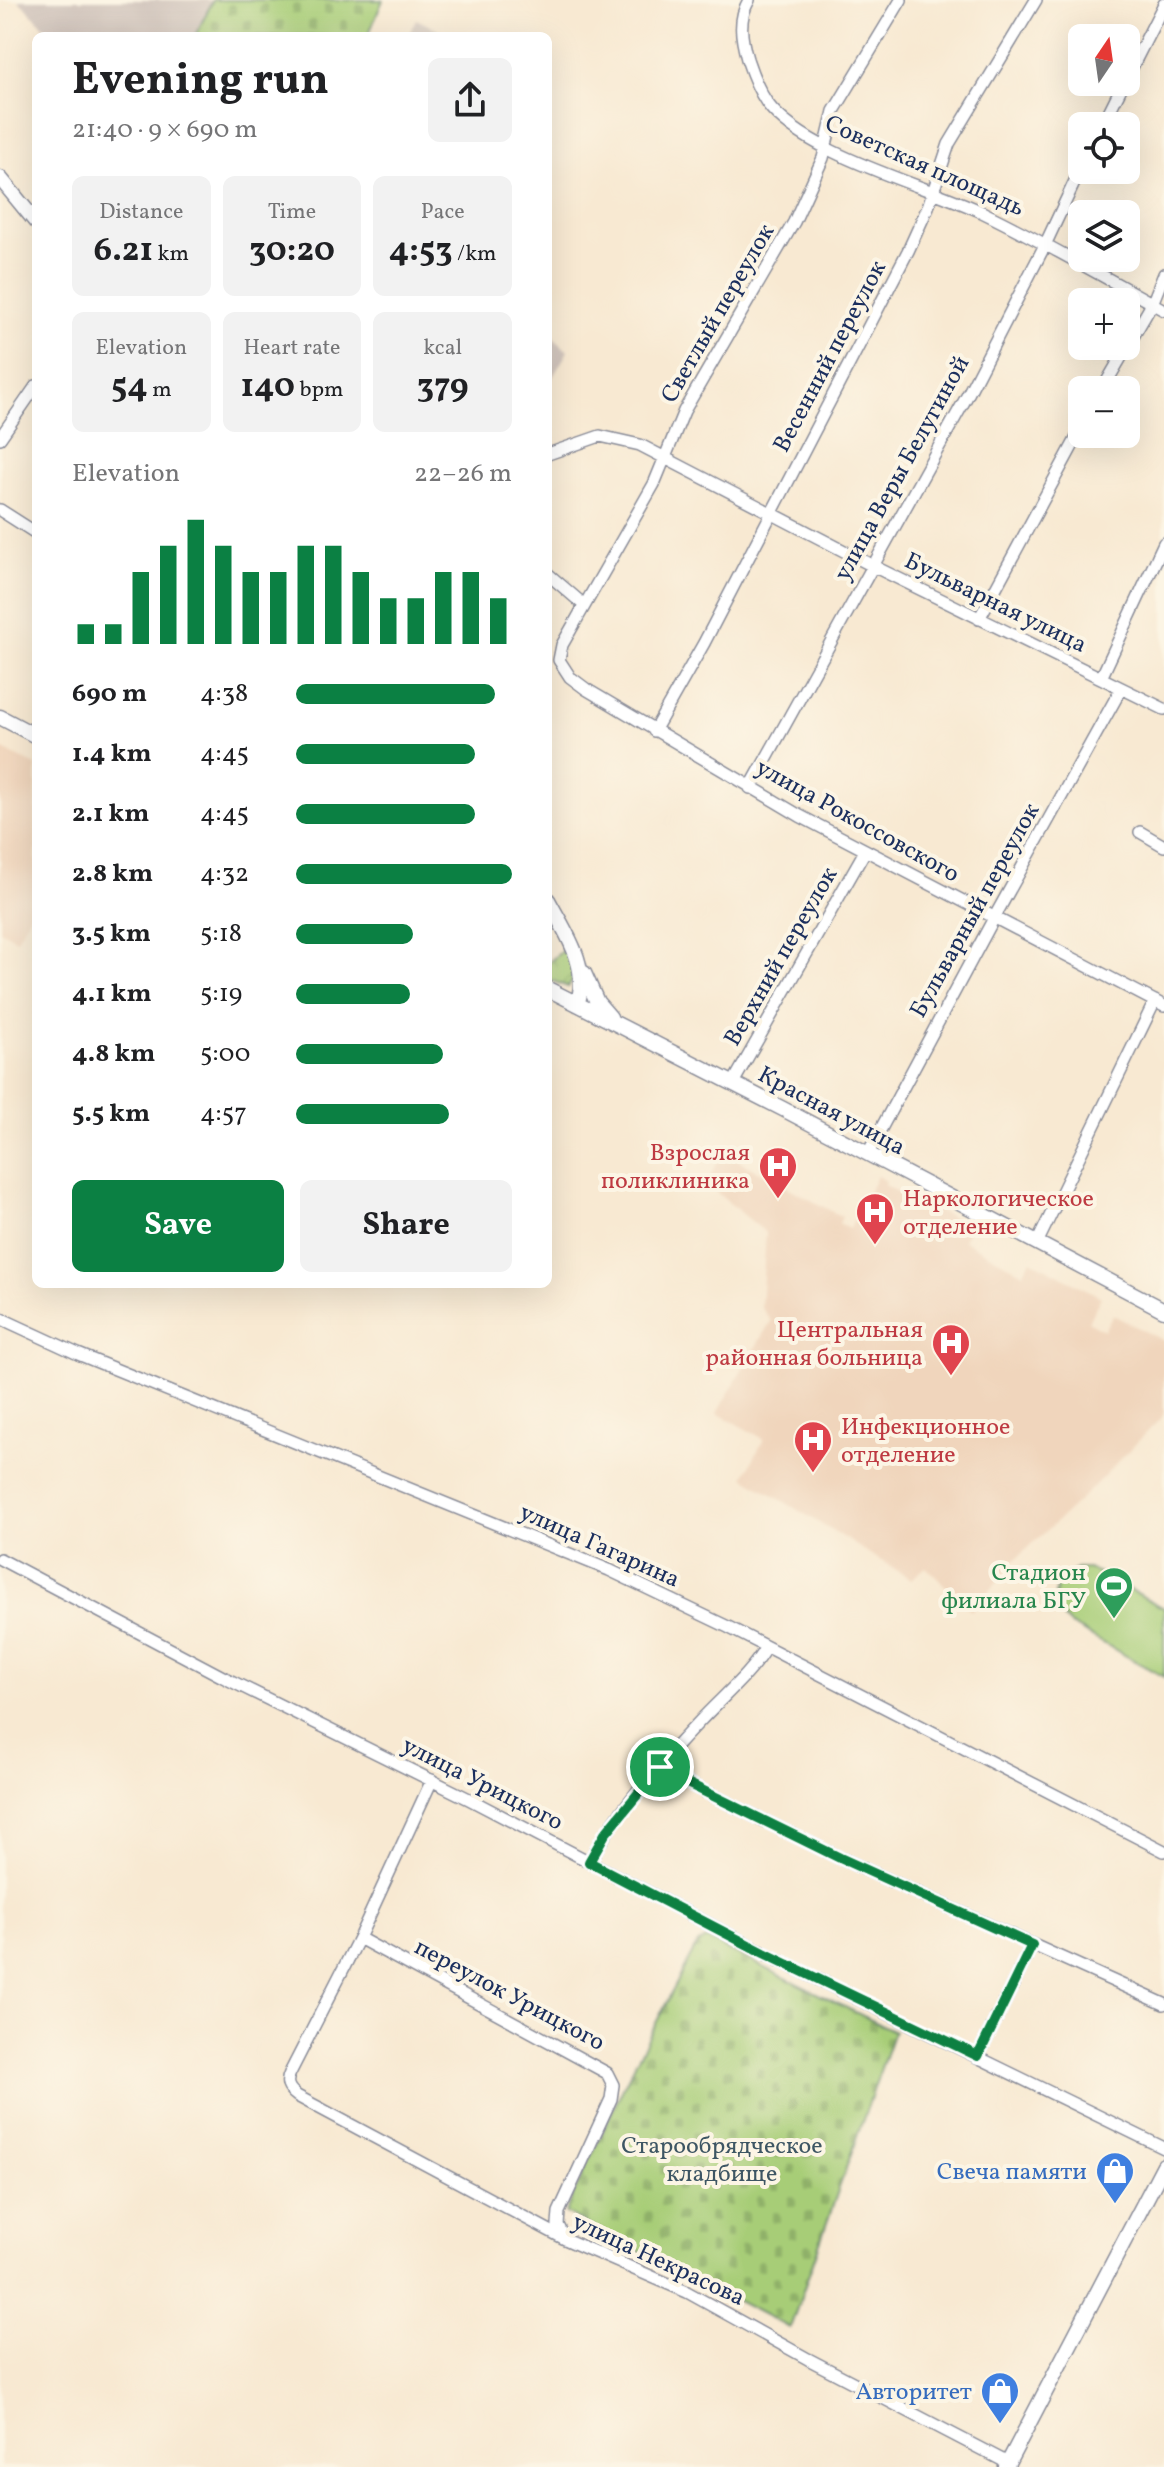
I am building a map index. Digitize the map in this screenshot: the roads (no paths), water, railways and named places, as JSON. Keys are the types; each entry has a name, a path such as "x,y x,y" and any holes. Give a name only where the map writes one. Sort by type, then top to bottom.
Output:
{"main road":[{"path":"0,178 32,217"},
{"path":"0,717 32,734"},
{"path":"552,908 597,1002 615,1023"},
{"path":"577,1004 583,980 578,960"},
{"name":"Красная улица","path":"552,991 868,1153 1164,1310"},
{"path":"1010,2466 1164,2165"}],"street":[{"name":"Светлый переулок","path":"562,645 667,458 684,411 794,222 827,147 834,111 901,0"},
{"name":"Весенний переулок","path":"654,731 704,643 908,251 949,144 1036,0"},
{"name":"Советская площадь","path":"748,1 741,26 742,41 760,90 791,127 875,170 982,212 1164,310"},
{"path":"1140,51 1164,4"},
{"name":"улица Веры Белугиной","path":"750,788 966,398 1074,184"},
{"path":"1110,376 1152,304 1164,274"},
{"path":"0,438 32,392"},
{"name":"Бульварная улица","path":"552,453 606,436 640,445 873,566 1164,709"},
{"path":"979,619 1071,448"},
{"path":"0,510 32,530"},
{"path":"1101,678 1164,543"},
{"path":"552,577 584,605"},
{"name":"улица Рокоссовского","path":"562,645 559,660 570,677 654,731 865,851 1159,1004"},
{"name":"Бульварный переулок","path":"868,1153 1121,689"},
{"path":"1140,832 1164,846"},
{"name":"Верхний переулок","path":"733,1083 865,851"},
{"path":"1037,1243 1159,1004"},
{"name":"улица Гагарина","path":"0,1318 78,1354 572,1553 766,1647 1164,1851"},
{"name":"улица Урицкого","path":"0,1559 237,1684 432,1780 764,1953 1164,2148"},
{"path":"589,1862 605,1834 660,1767 754,1666 766,1647"},
{"path":"660,1767 840,1858 1164,2004"},
{"path":"359,1938 432,1780"},
{"name":"улица Некрасова","path":"359,1938 290,2073 287,2086 297,2096 565,2239 687,2292 1010,2466"},
{"name":"переулок Урицкого","path":"359,1938 607,2073 613,2085 611,2099 559,2212 558,2225 565,2239"},
{"path":"978,2056 1032,1945"}],"place":[{"name":"Взрослая поликлиника","path":"778,1200"},
{"name":"Наркологическое отделение","path":"875,1246"},
{"name":"Центральная районная больница","path":"951,1377"},
{"name":"Инфекционное отделение","path":"813,1474"},
{"name":"Стадион филиала БГУ","path":"1114,1620"},
{"name":"Свеча памяти","path":"1115,2205"},
{"name":"Авторитет","path":"1000,2425"}],"park label":[{"name":"Старообрядческое кладбище","path":"722,2159"}]}
